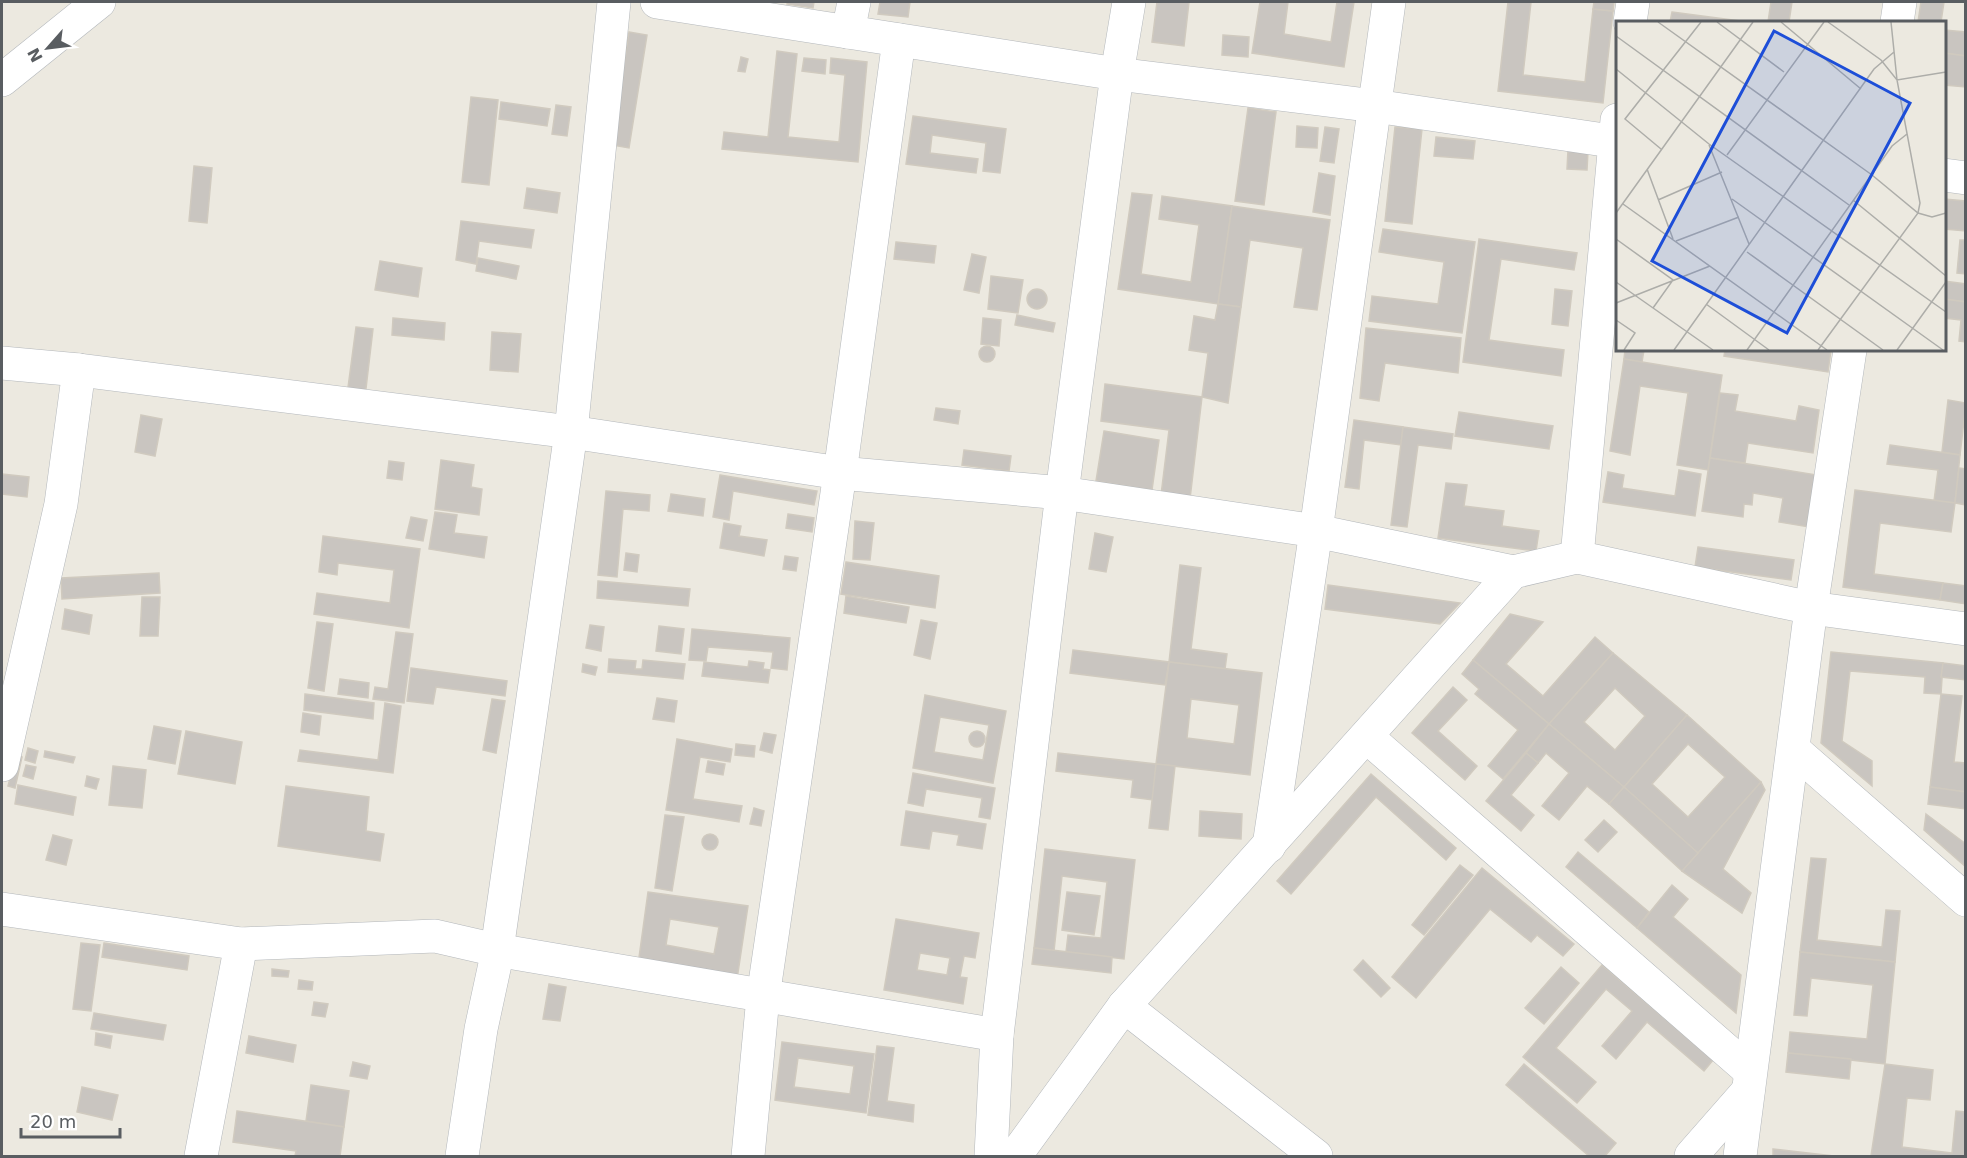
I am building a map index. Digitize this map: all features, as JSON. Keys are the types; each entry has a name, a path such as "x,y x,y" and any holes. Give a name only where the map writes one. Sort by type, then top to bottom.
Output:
{"street":[{"path":"2,80 99,2"},
{"path":"462,1156 481,1029 496,950 571,432 614,2"},
{"path":"657,2 851,17 899,40 1117,74 1616,134 1576,557"},
{"path":"991,1156 997,1035 1062,493 1117,74 1130,2"},
{"path":"1269,846 1316,531 1389,2"},
{"path":"1630,21 1633,2"},
{"path":"1897,21 1900,2"},
{"path":"748,1156 763,997 840,473 899,40"},
{"path":"1946,175 1965,178"},
{"path":"1740,1156 1811,608 1850,351"},
{"path":"2,363 79,370 571,432 840,473 1062,493 1316,531 1513,572 1576,557 1811,608 1965,628"},
{"path":"2,765 61,504 79,370"},
{"path":"1015,1156 1124,1006 1513,572"},
{"path":"1367,737 1749,1081"},
{"path":"1794,750 1965,900"},
{"path":"2,909 241,944 435,936 496,950 997,1035"},
{"path":"201,1156 241,944"},
{"path":"1124,1006 1316,1156"},
{"path":"1691,1156 1749,1081"}],"building":[{"path":"788,2 814,2 813,8 787,4"},
{"path":"880,2 910,2 908,17 878,14"},
{"path":"1157,2 1189,2 1184,46 1152,42"},
{"path":"1260,2 1288,2 1284,34 1331,42 1337,2 1354,2 1344,67 1252,53"},
{"path":"1508,2 1531,2 1523,75 1585,82 1593,9 1613,11 1603,103 1498,91"},
{"path":"1594,2 1614,2 1613,11 1593,9"},
{"path":"1771,2 1792,2 1789,21 1768,21"},
{"path":"1921,2 1944,2 1941,21 1918,21"},
{"path":"1672,12 1740,21 1670,21"},
{"path":"1946,30 1966,32 1966,56 1946,53"},
{"path":"629,32 647,35 629,148 612,145"},
{"path":"1223,35 1249,37 1248,57 1222,55"},
{"path":"777,51 797,54 788,137 839,142 845,75 830,73 831,58 867,62 858,162 722,149 724,132 768,137"},
{"path":"1946,53 1966,56 1966,87 1946,85"},
{"path":"741,57 748,59 745,72 738,71"},
{"path":"804,58 826,60 825,74 802,71"},
{"path":"471,97 498,100 489,185 462,182"},
{"path":"501,102 550,109 547,126 499,119"},
{"path":"556,105 571,107 567,136 552,134"},
{"path":"1248,108 1276,112 1264,205 1235,201"},
{"path":"913,116 1006,129 1000,173 983,171 986,143 932,135 930,153 978,159 976,173 906,164"},
{"path":"1297,126 1318,128 1317,148 1296,147"},
{"path":"1325,127 1339,129 1334,163 1320,161"},
{"path":"1395,127 1422,129 1412,224 1385,221"},
{"path":"1436,137 1475,141 1473,159 1434,156"},
{"path":"1568,150 1588,151 1587,170 1567,169"},
{"path":"194,166 212,168 207,223 189,221"},
{"path":"1319,173 1335,176 1330,215 1313,212"},
{"path":"527,188 560,193 557,213 524,208"},
{"path":"1132,193 1152,195 1141,274 1191,282 1199,225 1159,219 1162,196 1232,206 1218,304 1118,289"},
{"path":"1946,199 1966,201 1966,231 1946,229"},
{"path":"1232,206 1330,220 1317,310 1294,307 1303,248 1250,240 1241,307 1218,304"},
{"path":"461,221 534,230 531,248 479,241 476,264 456,260"},
{"path":"1383,229 1475,242 1462,333 1369,321 1372,296 1438,304 1444,262 1379,252"},
{"path":"1479,239 1577,253 1574,270 1501,259 1489,340 1564,350 1561,376 1463,362"},
{"path":"1960,240 1966,240 1966,274 1957,273"},
{"path":"896,242 936,246 934,263 894,259"},
{"path":"972,254 986,257 979,293 964,290"},
{"path":"478,258 519,266 516,279 476,271"},
{"path":"380,261 422,268 418,297 375,290"},
{"path":"991,276 1023,280 1018,313 988,309"},
{"path":"1946,281 1966,284 1966,302 1946,299"},
{"path":"1037,289 1044,292 1047,299 1044,306 1037,309 1030,306 1027,299 1030,292"},
{"path":"1555,289 1572,291 1568,326 1552,324"},
{"path":"1946,299 1966,302 1966,342 1959,341 1961,320 1946,318"},
{"path":"1218,304 1241,307 1228,403 1202,397 1208,353 1189,350 1194,316 1215,320"},
{"path":"1017,315 1055,323 1053,332 1015,325"},
{"path":"393,318 445,323 444,340 392,335"},
{"path":"983,318 1001,320 999,346 981,344"},
{"path":"356,327 373,329 365,397 347,395"},
{"path":"1366,328 1461,338 1458,373 1385,363 1379,401 1360,398"},
{"path":"492,332 521,334 518,372 490,370"},
{"path":"987,346 993,348 995,354 993,360 987,362 981,360 979,354 981,348"},
{"path":"1625,351 1644,351 1642,362 1624,359"},
{"path":"1725,351 1831,351 1828,372 1724,356"},
{"path":"1624,359 1722,375 1708,470 1677,465 1688,393 1640,386 1630,455 1610,451"},
{"path":"1105,384 1202,397 1190,499 1161,495 1169,430 1101,421"},
{"path":"1720,393 1738,395 1735,411 1796,421 1799,406 1819,410 1813,453 1748,443 1745,463 1710,458"},
{"path":"1948,400 1966,403 1960,455 1942,452"},
{"path":"936,408 960,411 958,424 934,420"},
{"path":"1459,412 1553,426 1549,449 1455,436"},
{"path":"141,415 162,419 155,456 135,452"},
{"path":"1354,420 1403,427 1401,445 1364,440 1359,489 1345,487"},
{"path":"1403,427 1453,434 1451,449 1418,445 1407,527 1391,525"},
{"path":"1104,431 1159,440 1152,490 1096,481"},
{"path":"1890,445 1960,455 1955,503 1934,501 1938,470 1887,464"},
{"path":"964,450 1011,456 1009,471 962,465"},
{"path":"1710,458 1817,475 1809,527 1779,522 1783,498 1753,493 1752,505 1744,504 1743,517 1702,511"},
{"path":"441,460 474,465 471,487 482,489 479,515 435,509"},
{"path":"389,461 404,463 402,480 387,478"},
{"path":"1959,468 1966,469 1966,505 1955,503"},
{"path":"1679,470 1701,474 1695,516 1603,502 1608,472 1624,475 1622,488 1675,496"},
{"path":"2,474 29,477 27,497 2,494"},
{"path":"720,475 817,491 814,505 733,491 729,520 713,517"},
{"path":"1446,483 1467,485 1464,506 1504,511 1502,526 1539,531 1536,551 1438,538"},
{"path":"1855,490 1955,503 1951,532 1880,523 1874,574 1943,583 1940,600 1843,587"},
{"path":"606,491 650,495 649,511 623,509 617,577 598,575"},
{"path":"671,494 705,499 703,516 668,511"},
{"path":"435,512 457,515 454,533 487,537 484,558 429,549"},
{"path":"788,514 814,518 812,532 786,528"},
{"path":"411,517 427,520 423,541 406,538"},
{"path":"855,521 874,523 870,560 853,559"},
{"path":"724,523 741,526 739,536 767,540 764,556 720,548"},
{"path":"1095,533 1113,537 1106,572 1089,569"},
{"path":"323,536 420,549 409,628 314,614 317,593 390,603 394,570 338,563 337,575 319,572"},
{"path":"1698,547 1794,560 1791,580 1695,567"},
{"path":"626,553 639,555 637,572 624,570"},
{"path":"785,556 798,558 796,571 783,569"},
{"path":"846,562 939,576 935,608 841,594"},
{"path":"1180,565 1201,568 1191,649 1227,654 1225,669 1169,662"},
{"path":"159,573 160,593 62,599 61,578"},
{"path":"598,581 690,589 688,606 597,598"},
{"path":"1943,583 1966,586 1966,604 1940,600"},
{"path":"1328,585 1460,603 1440,624 1325,609"},
{"path":"846,596 909,607 906,623 844,613"},
{"path":"142,597 160,597 158,636 140,636"},
{"path":"65,609 92,615 89,634 62,629"},
{"path":"1510,614 1543,622 1506,664 1543,696 1595,637 1613,653 1549,724 1473,660"},
{"path":"921,620 937,623 930,659 914,655"},
{"path":"317,622 333,624 324,691 308,688"},
{"path":"590,625 604,627 601,651 586,648"},
{"path":"659,626 684,629 681,654 656,651"},
{"path":"692,629 790,638 787,670 771,668 773,652 708,647 706,661 689,660"},
{"path":"396,632 413,634 404,703 373,699 375,687 388,689"},
{"path":"1073,650 1169,662 1165,685 1070,673"},
{"path":"1831,652 1943,663 1941,694 1924,693 1925,677 1850,671 1842,741 1872,761 1872,786 1821,743"},
{"path":"1613,653 1687,715 1624,787 1549,724","holes":["1615,688 1645,716 1615,750 1584,722"]},
{"path":"609,659 636,661 635,669 642,669 643,660 685,664 683,679 608,672"},
{"path":"1473,660 1549,724 1503,779 1488,766 1518,730 1475,694 1479,689 1462,674"},
{"path":"749,661 764,663 763,669 770,670 768,683 702,676 704,662 748,667"},
{"path":"1169,662 1262,673 1250,775 1156,764","holes":["1191,699 1239,705 1234,744 1187,738"]},
{"path":"1943,663 1966,666 1966,680 1941,677"},
{"path":"583,664 597,667 595,675 582,672"},
{"path":"411,668 507,681 505,696 436,687 433,704 407,701"},
{"path":"340,679 369,683 368,698 338,694"},
{"path":"1453,687 1467,700 1438,731 1477,766 1465,780 1412,733"},
{"path":"305,694 374,703 373,719 304,710"},
{"path":"1941,694 1962,696 1954,762 1966,763 1966,792 1930,787"},
{"path":"925,695 1006,711 993,783 913,768","holes":["940,717 989,725 983,760 934,752"]},
{"path":"657,698 677,701 674,722 653,719"},
{"path":"492,699 505,701 496,753 483,750"},
{"path":"385,703 401,706 393,773 298,761 300,750 378,760"},
{"path":"303,713 321,716 319,735 301,732"},
{"path":"1687,715 1761,782 1698,853 1624,787","holes":["1688,744 1725,777 1688,817 1652,784"]},
{"path":"1549,724 1624,787 1609,804 1587,786 1559,820 1542,806 1569,773 1546,753 1538,763 1526,753"},
{"path":"154,726 181,731 175,764 148,759"},
{"path":"186,731 242,742 235,784 178,774"},
{"path":"977,731 985,739 977,747 969,739"},
{"path":"764,733 776,735 772,753 760,750"},
{"path":"677,739 732,749 730,762 700,757 693,799 742,806 739,822 666,810"},
{"path":"736,744 755,746 754,757 735,755"},
{"path":"28,748 38,751 35,763 25,760"},
{"path":"45,751 75,757 73,763 44,757"},
{"path":"1058,753 1156,764 1153,800 1131,797 1133,780 1056,771"},
{"path":"1526,753 1538,763 1511,795 1534,815 1521,831 1486,801"},
{"path":"16,755 22,757 15,788 8,786"},
{"path":"708,761 725,764 723,775 706,772"},
{"path":"1156,764 1175,766 1168,830 1149,828"},
{"path":"26,765 36,767 33,779 23,776"},
{"path":"113,766 146,770 142,808 109,805"},
{"path":"913,773 995,788 990,819 979,817 982,798 926,789 923,806 908,803"},
{"path":"1371,774 1456,848 1446,860 1376,797 1291,894 1277,881"},
{"path":"87,776 99,779 96,789 85,786"},
{"path":"1761,782 1765,790 1723,869 1751,893 1742,913 1682,871"},
{"path":"18,785 76,797 73,815 15,804"},
{"path":"286,786 369,797 366,831 384,834 380,861 278,846"},
{"path":"1624,787 1698,853 1682,871 1609,804"},
{"path":"1930,787 1966,792 1966,809 1928,804"},
{"path":"754,808 764,811 761,826 750,824"},
{"path":"906,811 986,824 982,849 957,845 959,835 932,831 929,849 901,845"},
{"path":"1200,811 1242,814 1241,839 1199,836"},
{"path":"1926,814 1966,844 1966,867 1924,830"},
{"path":"665,815 684,817 672,891 655,888"},
{"path":"1604,820 1617,832 1598,852 1585,840"},
{"path":"707,834 713,834 718,842 716,848 707,850 702,845 702,839"},
{"path":"53,835 72,840 66,865 46,860"},
{"path":"1045,849 1135,860 1124,959 1066,952 1068,935 1101,938 1107,882 1062,876 1054,951 1034,948"},
{"path":"1578,852 1649,912 1637,928 1566,867"},
{"path":"1811,858 1826,859 1817,940 1882,947 1886,910 1900,911 1895,962 1800,952"},
{"path":"1460,865 1473,875 1424,935 1412,925"},
{"path":"1482,868 1574,944 1563,956 1537,935 1531,942 1490,909 1416,998 1392,977"},
{"path":"1672,885 1688,899 1673,917 1741,975 1736,1013 1637,928"},
{"path":"648,892 748,906 736,986 637,972","holes":["670,919 719,927 714,954 666,945"]},
{"path":"1067,892 1100,896 1094,935 1062,930"},
{"path":"896,919 979,933 975,958 964,956 960,977 967,978 963,1004 884,990","holes":["920,953 950,958 947,975 917,970"]},
{"path":"81,943 100,945 91,1011 73,1009"},
{"path":"104,943 189,956 187,970 102,957"},
{"path":"1034,948 1112,957 1111,973 1032,964"},
{"path":"1800,952 1895,962 1885,1064 1788,1053 1790,1032 1867,1039 1873,985 1811,978 1807,1016 1794,1015"},
{"path":"1363,960 1390,988 1381,997 1354,970"},
{"path":"1602,965 1713,1060 1704,1071 1647,1022 1616,1059 1602,1046 1632,1011 1606,989 1556,1048 1596,1082 1577,1103 1523,1057"},
{"path":"1561,967 1579,983 1544,1024 1525,1008"},
{"path":"272,969 289,971 288,977 272,976"},
{"path":"299,980 313,982 312,990 298,989"},
{"path":"549,984 566,987 560,1021 543,1019"},
{"path":"314,1002 328,1004 325,1017 312,1015"},
{"path":"94,1013 166,1025 163,1040 91,1029"},
{"path":"96,1033 112,1036 110,1048 95,1045"},
{"path":"249,1036 296,1045 293,1062 246,1053"},
{"path":"782,1042 874,1054 866,1113 775,1100","holes":["798,1058 854,1066 850,1094 794,1087"]},
{"path":"877,1046 894,1048 887,1101 914,1105 913,1122 868,1115"},
{"path":"1788,1053 1851,1059 1849,1079 1786,1072"},
{"path":"353,1062 370,1066 367,1079 350,1076"},
{"path":"1524,1064 1616,1143 1605,1156 1589,1156 1506,1085"},
{"path":"1885,1064 1933,1070 1930,1100 1907,1098 1902,1147 1952,1153 1956,1111 1966,1112 1966,1156 1871,1156"},
{"path":"311,1085 349,1091 344,1127 306,1121"},
{"path":"82,1087 118,1095 112,1120 77,1112"},
{"path":"237,1111 344,1127 340,1156 295,1156 296,1151 233,1142"},
{"path":"1773,1149 1834,1156 1773,1156"}]}
